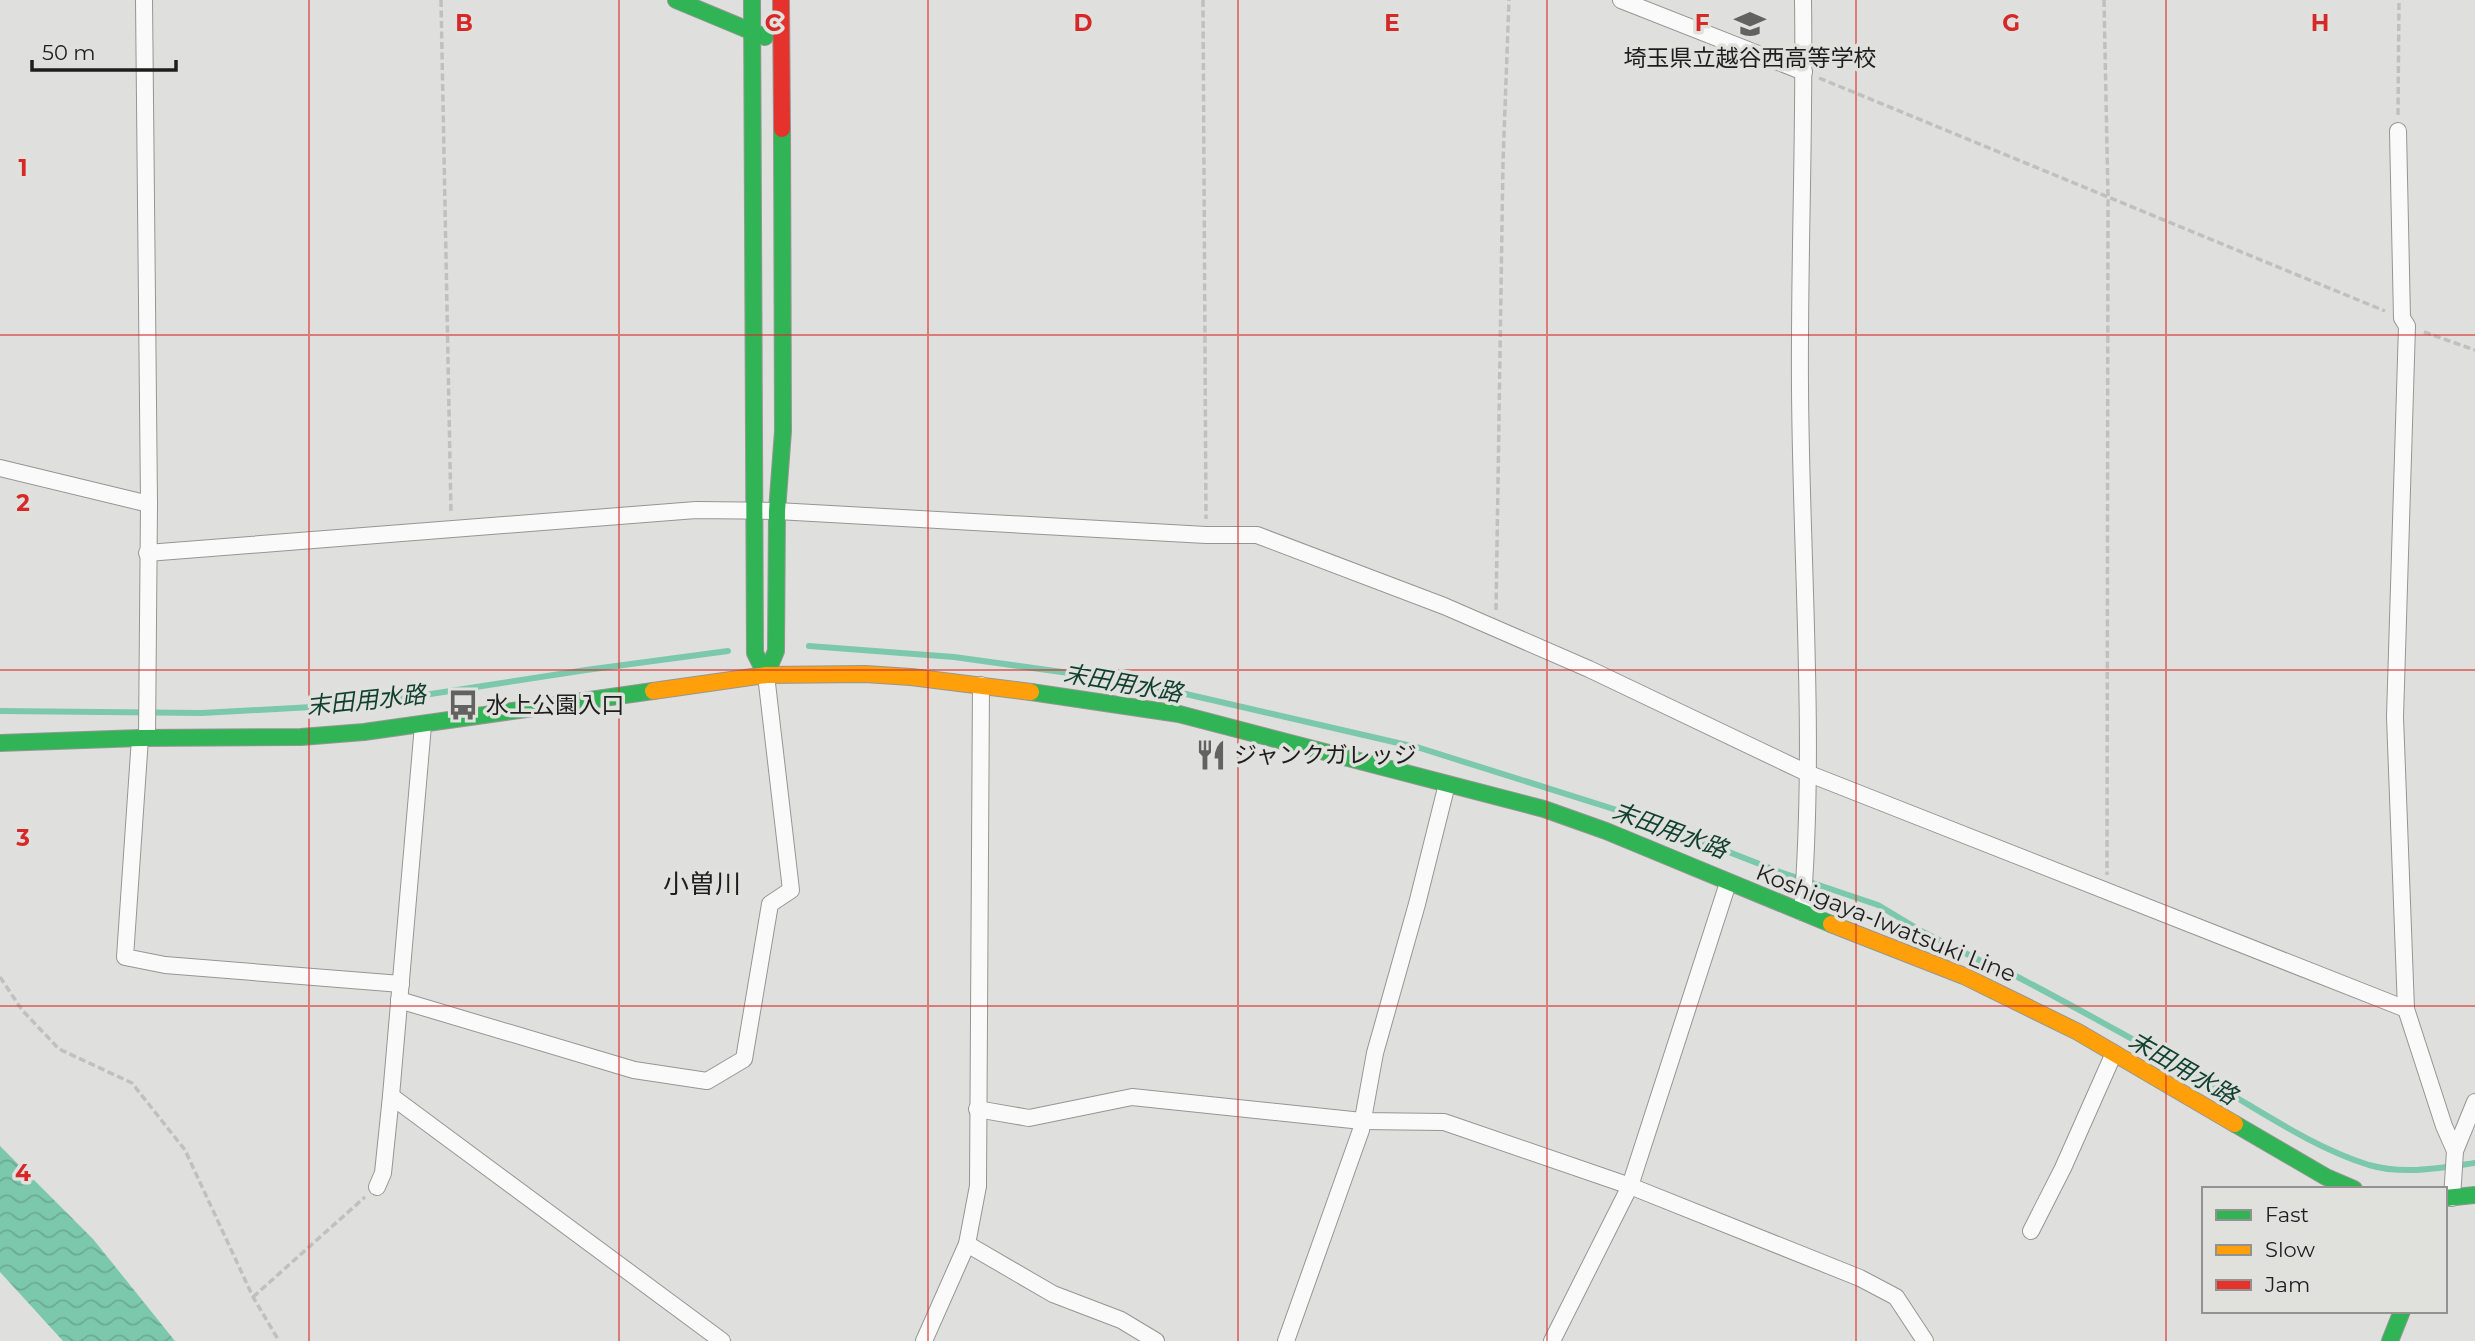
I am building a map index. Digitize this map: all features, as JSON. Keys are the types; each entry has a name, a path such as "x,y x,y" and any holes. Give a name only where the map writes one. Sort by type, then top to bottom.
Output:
{"main road":[{"path":"676,0 781,43"},
{"path":"752,0 755,653 766,675"},
{"path":"766,675 776,651 776,511 783,431 781,0"},
{"name":"Koshigaya-Iwatsuki Line","path":"0,743 144,738 301,737 423,725 766,675 865,674 981,685 1179,714 1544,809 1606,831 1728,883 1964,976 2115,1053 2326,1178 2349,1187"},
{"path":"2447,1202 2475,1195"},
{"path":"2390,1341 2401,1313"}],"street":[{"path":"145,0 149,504 147,719 125,957 165,965 400,992 634,1070 707,1081 744,1059 770,904 790,890 766,675"},
{"path":"1621,0 1804,72"},
{"path":"1801,912 1805,870 1807,773 1800,386 1803,0"},
{"path":"2398,131 2404,322 2395,717 2406,1009 2454,1162"},
{"path":"0,468 149,504"},
{"path":"147,553 696,510 776,511 1206,536 1257,535 1495,628 1589,669 1807,773 2406,1009"},
{"path":"924,1341 967,1244 978,1186 981,685"},
{"path":"377,1187 383,1172 391,1096 423,725"},
{"path":"1286,1341 1362,1121 1375,1053 1418,904 1447,784"},
{"path":"1552,1341 1630,1186 1728,883"},
{"path":"2031,1231 2115,1053"},
{"path":"391,1096 722,1341"},
{"path":"977,1109 1029,1118 1132,1097 1362,1121 1444,1122 1630,1186 1860,1278 1896,1297 1925,1341"},
{"path":"2447,1202 2454,1162 2475,1102"},
{"path":"967,1244 1054,1294 1121,1320 1156,1341"}],"path":[{"path":"441,0 452,529"},
{"path":"1203,0 1206,536"},
{"path":"1495,628 1503,154 1509,0"},
{"path":"2104,0 2108,198 2107,891"},
{"path":"2398,131 2399,0"},
{"path":"1804,72 2475,350"},
{"path":"0,977 22,1010 59,1049 132,1083 185,1150 253,1297 279,1341"},
{"path":"253,1297 377,1187"}],"water":[{"path":"0,1146 93,1239 175,1341 63,1341 0,1272"}],"waterway":[{"name":"末田用水路","path":"809,646 954,657 1134,682 1420,748 1639,817 1780,872 1878,905 1923,932 2066,1003 2332,1151 2369,1165 2395,1170 2422,1170 2475,1163"},
{"name":"末田用水路","path":"0,711 202,713 366,704 728,651"}],"traffic: fast":[{"path":"676,0 765,37"},
{"path":"752,0 755,653 766,675"},
{"path":"766,675 776,651 777,511 783,431 782,129"},
{"path":"0,743 140,738 301,737 364,732 653,691"},
{"path":"1031,692 1179,714 1544,809 1606,831 1831,924"},
{"path":"2235,1124 2326,1177 2349,1187"},
{"path":"2447,1198 2475,1195"},
{"path":"2390,1341 2401,1313"}],"traffic: slow":[{"path":"653,691 766,675 865,674 1031,692"},
{"path":"1831,924 1964,976 2078,1032 2235,1124"}],"traffic: jam":[{"path":"781,0 782,129"}],"place":[{"name":"埼玉県立越谷西高等学校","path":"1750,24"},
{"name":"水上公園入口","path":"463,705"},
{"name":"ジャンクガレッジ","path":"1211,755"}],"district":[{"name":"小曽川","path":"702,884"}]}
